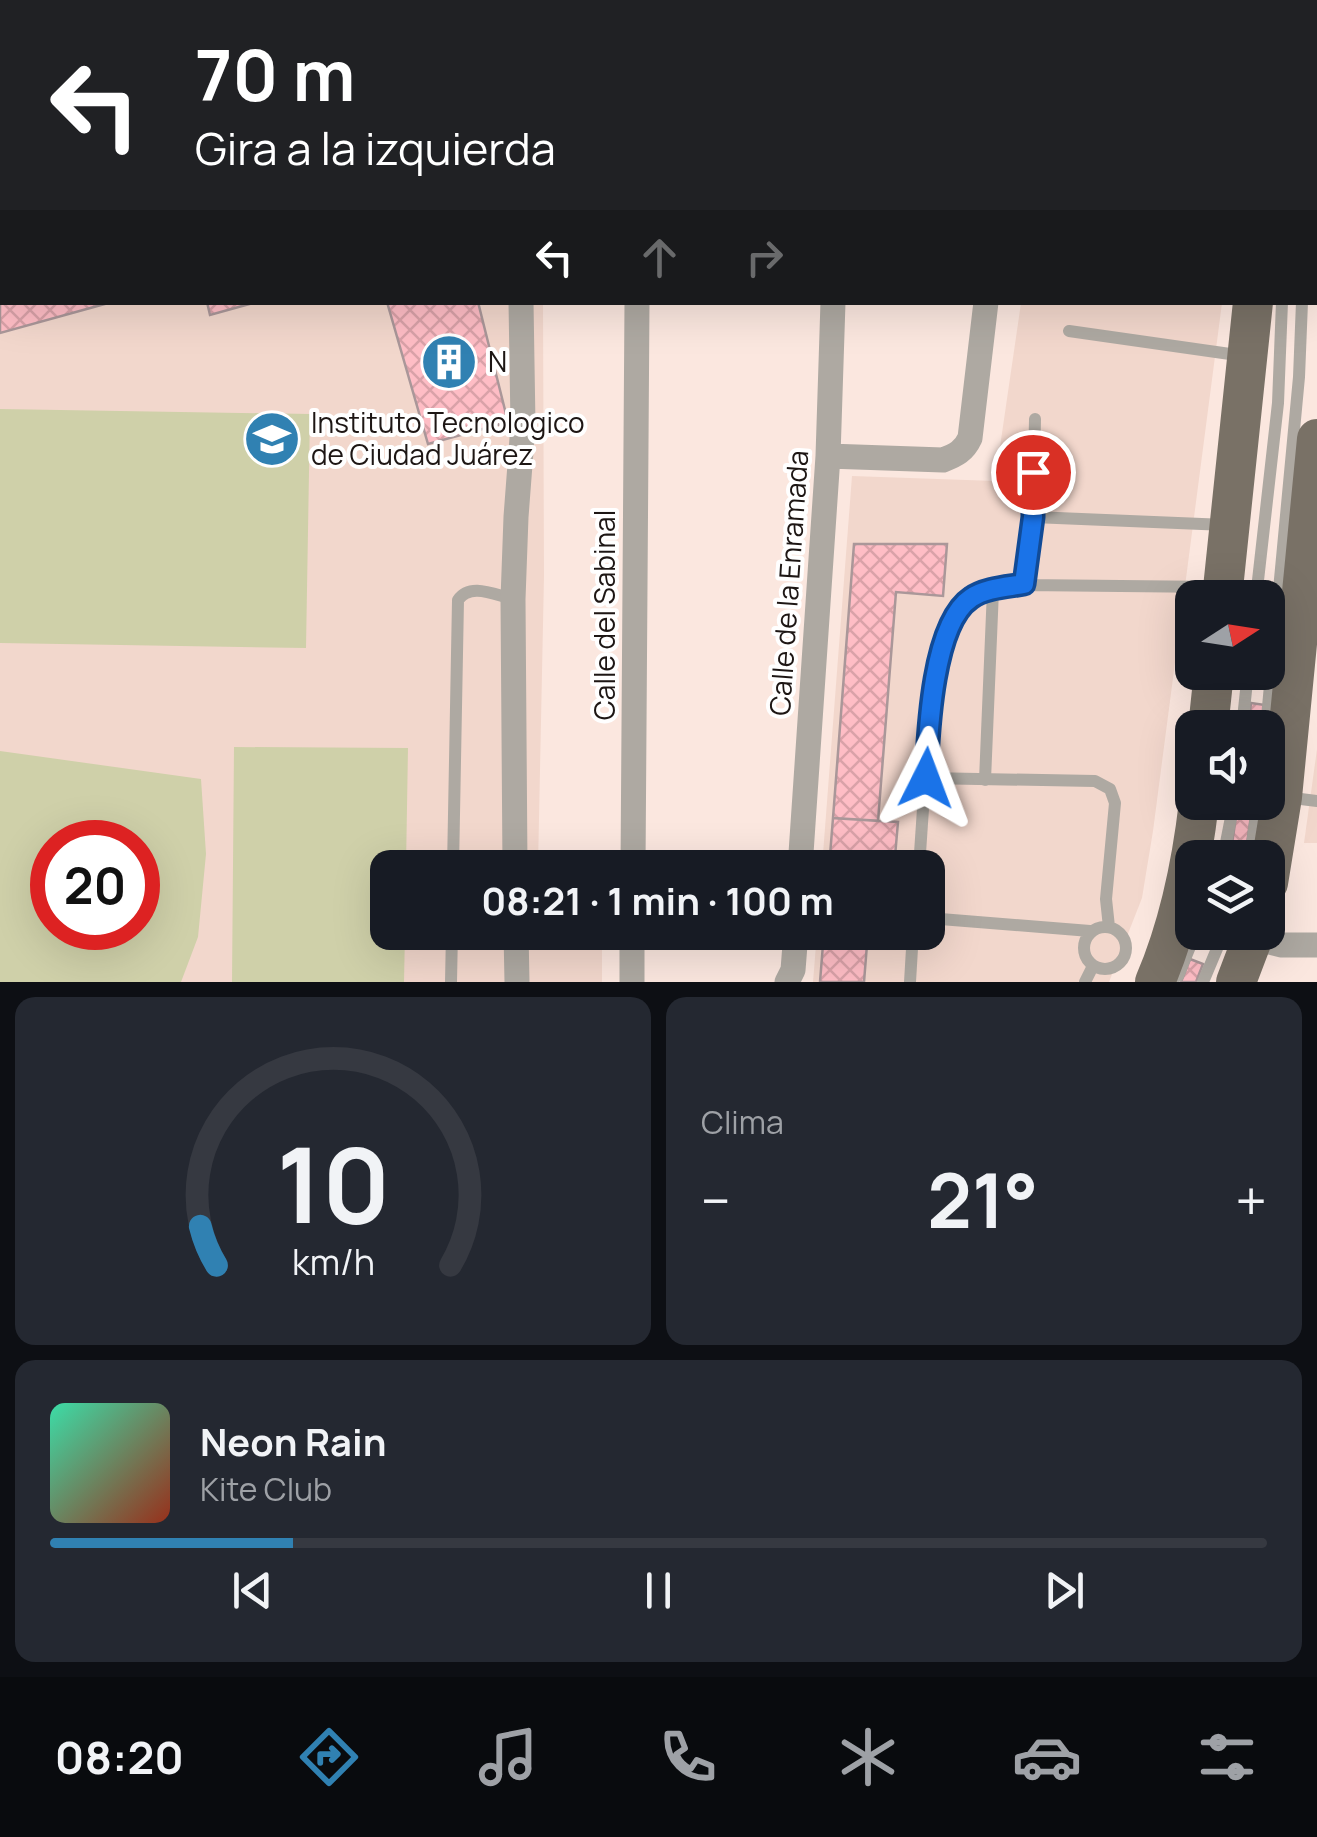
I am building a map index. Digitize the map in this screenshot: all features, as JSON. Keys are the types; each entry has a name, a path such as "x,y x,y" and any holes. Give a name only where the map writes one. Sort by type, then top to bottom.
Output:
{"main road":[{"path":"1253,305 1248,356 1264,580"},
{"path":"1268,580 1317,439"},
{"path":"1277,840 1286,800 1288,720 1283,690"},
{"path":"1154,972 1180,906 1197,820"},
{"path":"1236,982 1241,950"}],"street":[{"path":"515,850 513,600 523,425 521,305"},
{"name":"Calle del Sabinal","path":"632,850 637,305"},
{"name":"Calle de la Enramada","path":"801,850 828,456 833,305"},
{"path":"828,456 943,460 966,446 986,305"},
{"path":"1285,945 1317,945"},
{"path":"516,950 517,982"},
{"path":"632,950 632,982"},
{"path":"787,982 793,970 795,950"}],"lane":[{"path":"1266,580 1282,305"},
{"path":"1266,580 1299,378 1302,305"},
{"path":"1068,331 1248,356"},
{"path":"1024,584 1033,517 1035,419"},
{"path":"1033,517 1236,580"},
{"path":"920,850 929,720 941,646 970,598 1024,584 1175,587"},
{"path":"453,850 458,600 464,592 472,590 513,600"},
{"path":"985,780 993,590"},
{"path":"926,778 1096,780 1110,789 1115,803 1106,899 1109,926"},
{"path":"1261,840 1286,800"},
{"path":"945,919 1090,931 1109,926 1124,937 1126,946 1154,972"},
{"path":"1090,931 1083,950 1093,966 1112,968 1120,963 1154,972"},
{"path":"451,982 452,950"},
{"path":"910,982 912,950"},
{"path":"1154,972 1177,950"},
{"path":"1203,982 1230,950"},
{"path":"1085,982 1093,966"}],"shaded area":[{"name":"Instituto Tecnologico de Ciudad Juárez","path":"0,305 543,305 544,576 538,850 370,850 370,950 602,950 602,982 0,982"},
{"path":"1021,305 1222,305 1186,580 1175,580 1175,663 1142,898 1109,982 813,982 816,950 945,950 945,850 823,850 852,476 995,481"},
{"path":"1317,749 1317,843 1304,843"}],"green space":[{"path":"0,409 310,414 306,648 0,643"},
{"path":"234,747 408,748 406,850 370,850 370,950 405,950 404,982 232,982"},
{"path":"0,751 201,779 206,854 198,937 181,982 0,982"}],"building":[{"path":"0,305 101,305 0,333"},
{"path":"208,305 246,305 210,315"},
{"name":"N","path":"388,305 479,305 508,422 428,444"},
{"path":"854,544 947,544 943,596 896,592 878,821 833,818"},
{"path":"1251,703 1265,705 1264,710 1250,710"},
{"path":"833,818 898,822 896,850 830,850"},
{"path":"1235,820 1250,820 1248,840 1233,840"},
{"path":"823,950 867,950 864,982 820,982"},
{"path":"1190,959 1203,964 1196,982 1181,982"}],"place":[{"name":"N","path":"449,362"},
{"name":"Instituto Tecnologico de Ciudad Juárez","path":"272,439"}],"route":[{"path":"926,778 929,720 941,646 970,598 1024,584 1033,517 1033,472"}]}
